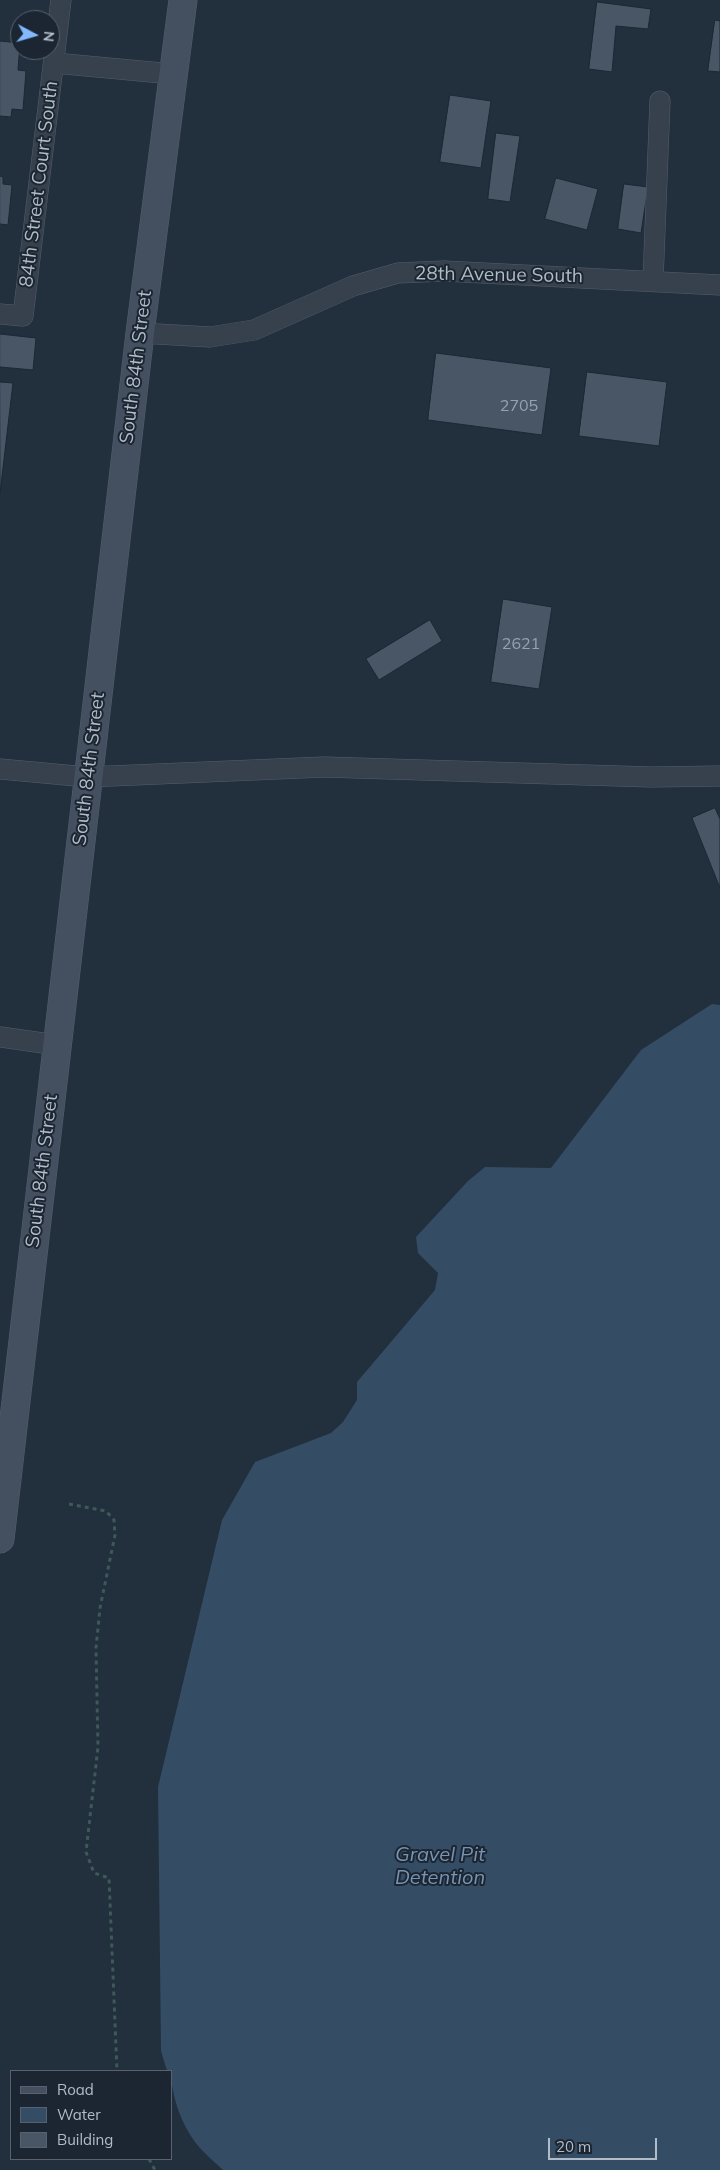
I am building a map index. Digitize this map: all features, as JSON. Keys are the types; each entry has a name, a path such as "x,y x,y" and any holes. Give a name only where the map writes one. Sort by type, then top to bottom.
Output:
{"main road":[{"name":"South 84th Street","path":"0,1539 6,1445 57,1044 140,333 183,0"}],"lane":[{"name":"84th Street Court South","path":"0,314 23,316 61,0"},
{"path":"54,63 174,74"},
{"path":"653,281 660,101"},
{"name":"28th Avenue South","path":"140,333 210,337 254,330 353,286 398,274 444,271 720,286"},
{"path":"0,769 87,777 324,767 651,777 720,776"},
{"path":"0,1037 57,1044"}],"path":[{"path":"69,1504 106,1511 114,1520 115,1534 100,1608 96,1648 98,1747 86,1852 94,1873 109,1878 118,2070"}],"water":[{"name":"Gravel Pit Detention","path":"712,1004 720,1005 720,2170 223,2170 200,2148 188,2132 179,2112 173,2091 172,2070 167,2070 161,2051 158,1787 222,1520 255,1462 331,1433 343,1422 357,1400 357,1382 435,1290 438,1273 418,1253 416,1237 468,1181 485,1167 551,1168 641,1050"}],"building":[{"path":"597,2 651,9 648,29 616,26 612,72 589,69"},
{"path":"715,20 720,21 720,72 708,71"},
{"path":"0,41 10,42 10,60 19,60 18,70 26,71 23,110 12,109 11,117 0,116"},
{"path":"450,95 491,101 481,168 440,162"},
{"path":"496,133 520,136 510,202 488,199"},
{"path":"0,176 3,177 3,184 12,185 8,225 0,224"},
{"path":"556,178 598,189 587,230 545,219"},
{"path":"624,184 648,187 641,233 618,229"},
{"path":"0,334 36,338 33,370 0,367"},
{"path":"436,353 551,368 542,435 428,420"},
{"path":"587,372 667,382 659,446 579,436"},
{"path":"0,382 13,383 0,493"},
{"path":"503,599 552,607 539,689 491,682"},
{"path":"430,620 442,641 379,680 366,659"},
{"path":"715,808 720,819 720,888 692,818"}]}
